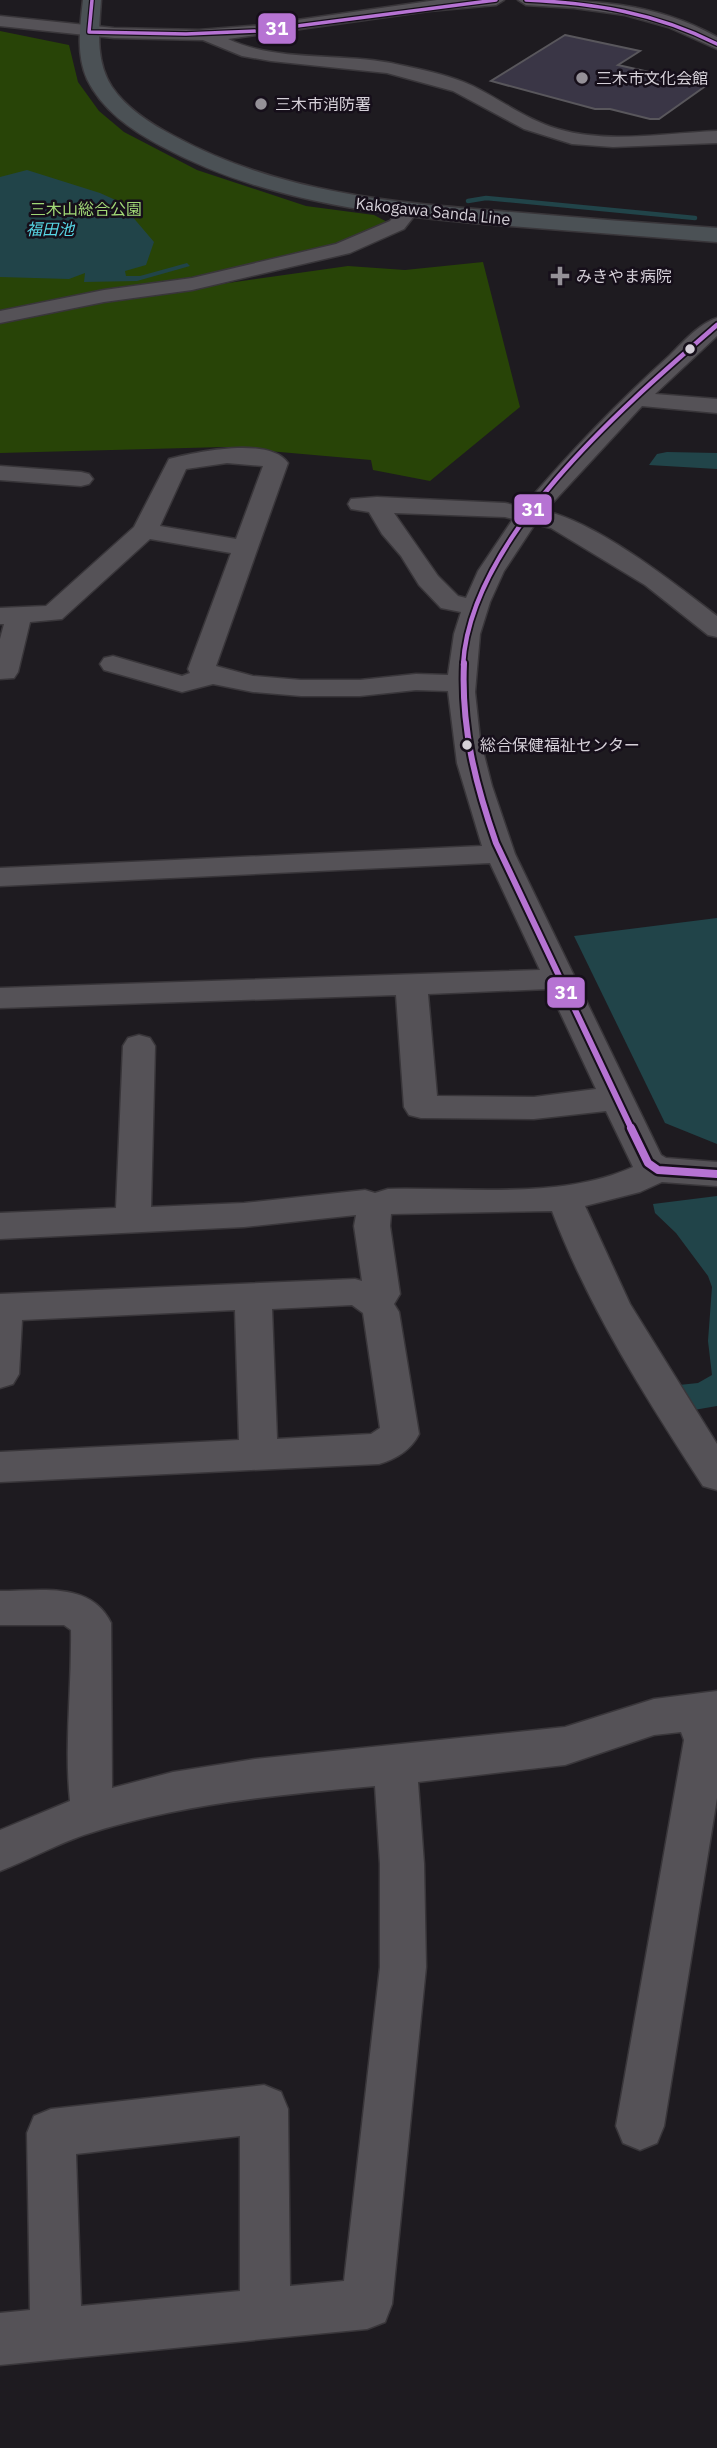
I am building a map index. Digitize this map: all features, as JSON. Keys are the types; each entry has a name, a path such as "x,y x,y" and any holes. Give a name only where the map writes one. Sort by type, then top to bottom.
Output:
{"main road":[{"name":"Kakogawa Sanda Line","path":"92,0 89,56 96,78 105,93 134,121 177,147 234,173 321,197 408,211 717,235"}],"street":[{"path":"0,21 89,32 206,35 283,28 435,5 496,0"},
{"path":"526,0 603,8 655,18 712,40"},
{"path":"435,5 603,8"},
{"path":"655,18 680,5"},
{"path":"206,35 222,45 274,56 384,67 465,89 522,122 555,135 590,139 717,138"},
{"path":"0,317 104,296 192,285 344,249 397,225 408,211"},
{"path":"717,325 653,380 552,486 506,545 476,607 466,641 462,684 466,745 500,854 648,1163 658,1170 717,1174"},
{"path":"636,398 717,406"},
{"path":"5,672 10,616 53,613 145,531 177,464 235,455 262,456 276,463 201,668 210,676"},
{"path":"0,472 81,479"},
{"path":"476,607 450,603 442,596 369,504 505,510 559,522 654,580 717,629"},
{"path":"145,531 245,548"},
{"path":"113,664 182,684 210,676 298,687 358,688 422,682 462,684"},
{"path":"0,877 500,854"},
{"path":"0,998 560,979"},
{"path":"411,982 421,1107 534,1108 619,1098"},
{"path":"133,1220 139,1046"},
{"path":"374,1207 388,1201 511,1200 591,1194 631,1184 658,1170"},
{"path":"564,1196 575,1225 644,1363 717,1475"},
{"path":"0,1226 244,1215 365,1202 374,1207"},
{"path":"373,1299 382,1294 372,1226 374,1207"},
{"path":"0,1374 3,1306 355,1292 373,1299 381,1312 400,1434 379,1449 0,1467"},
{"path":"253,1296 259,1455"},
{"path":"0,1608 72,1608 91,1623 92,1663 87,1732 93,1813"},
{"path":"0,1852 76,1818 173,1791 228,1782 565,1746 654,1717 707,1710 705,1740 640,2126"},
{"path":"0,2339 367,2304 402,1967 402,1864 395,1765"},
{"path":"56,2333 51,2133 264,2109 265,2314"}],"green space":[{"name":"三木山総合公園","path":"0,31 69,45 78,82 99,111 124,132 197,170 306,206 374,215 389,223 335,248 167,285 0,312"},
{"path":"483,262 520,407 430,481 373,470 371,460 224,447 0,453 0,321 137,296 348,266 405,270"}],"water":[{"name":"福田池","path":"27,170 120,202 154,242 146,265 125,271 126,276 140,276 187,263 190,266 137,281 84,282 85,273 69,279 0,277 0,177"},
{"path":"717,453 717,469 649,465 657,454"},
{"path":"717,918 717,1144 665,1123 574,936"},
{"path":"717,1196 717,1406 694,1410 679,1385 698,1383 712,1375 708,1341 712,1287 708,1276 676,1233 655,1213 653,1204"}],"building":[{"name":"三木市文化会館","path":"565,35 640,51 618,65 707,85 659,119 650,119 610,109 595,109 491,81"}],"waterway":[{"path":"468,201 486,198 695,218"}],"transit line":[{"name":"31","path":"92,0 89,32 162,34 259,31 496,0"},
{"name":"31","path":"526,0 624,10 672,23 717,44"},
{"name":"31","path":"717,325 616,417 547,492 517,530 493,568 476,604 464,652 462,701 467,749 496,843 648,1163 658,1170 717,1174"}],"place":[{"name":"三木市文化会館","path":"582,78"},
{"name":"三木市消防署","path":"261,104"},
{"name":"みきやま病院","path":"560,276"},
{"name":"総合保健福祉センター","path":"467,745"}]}
